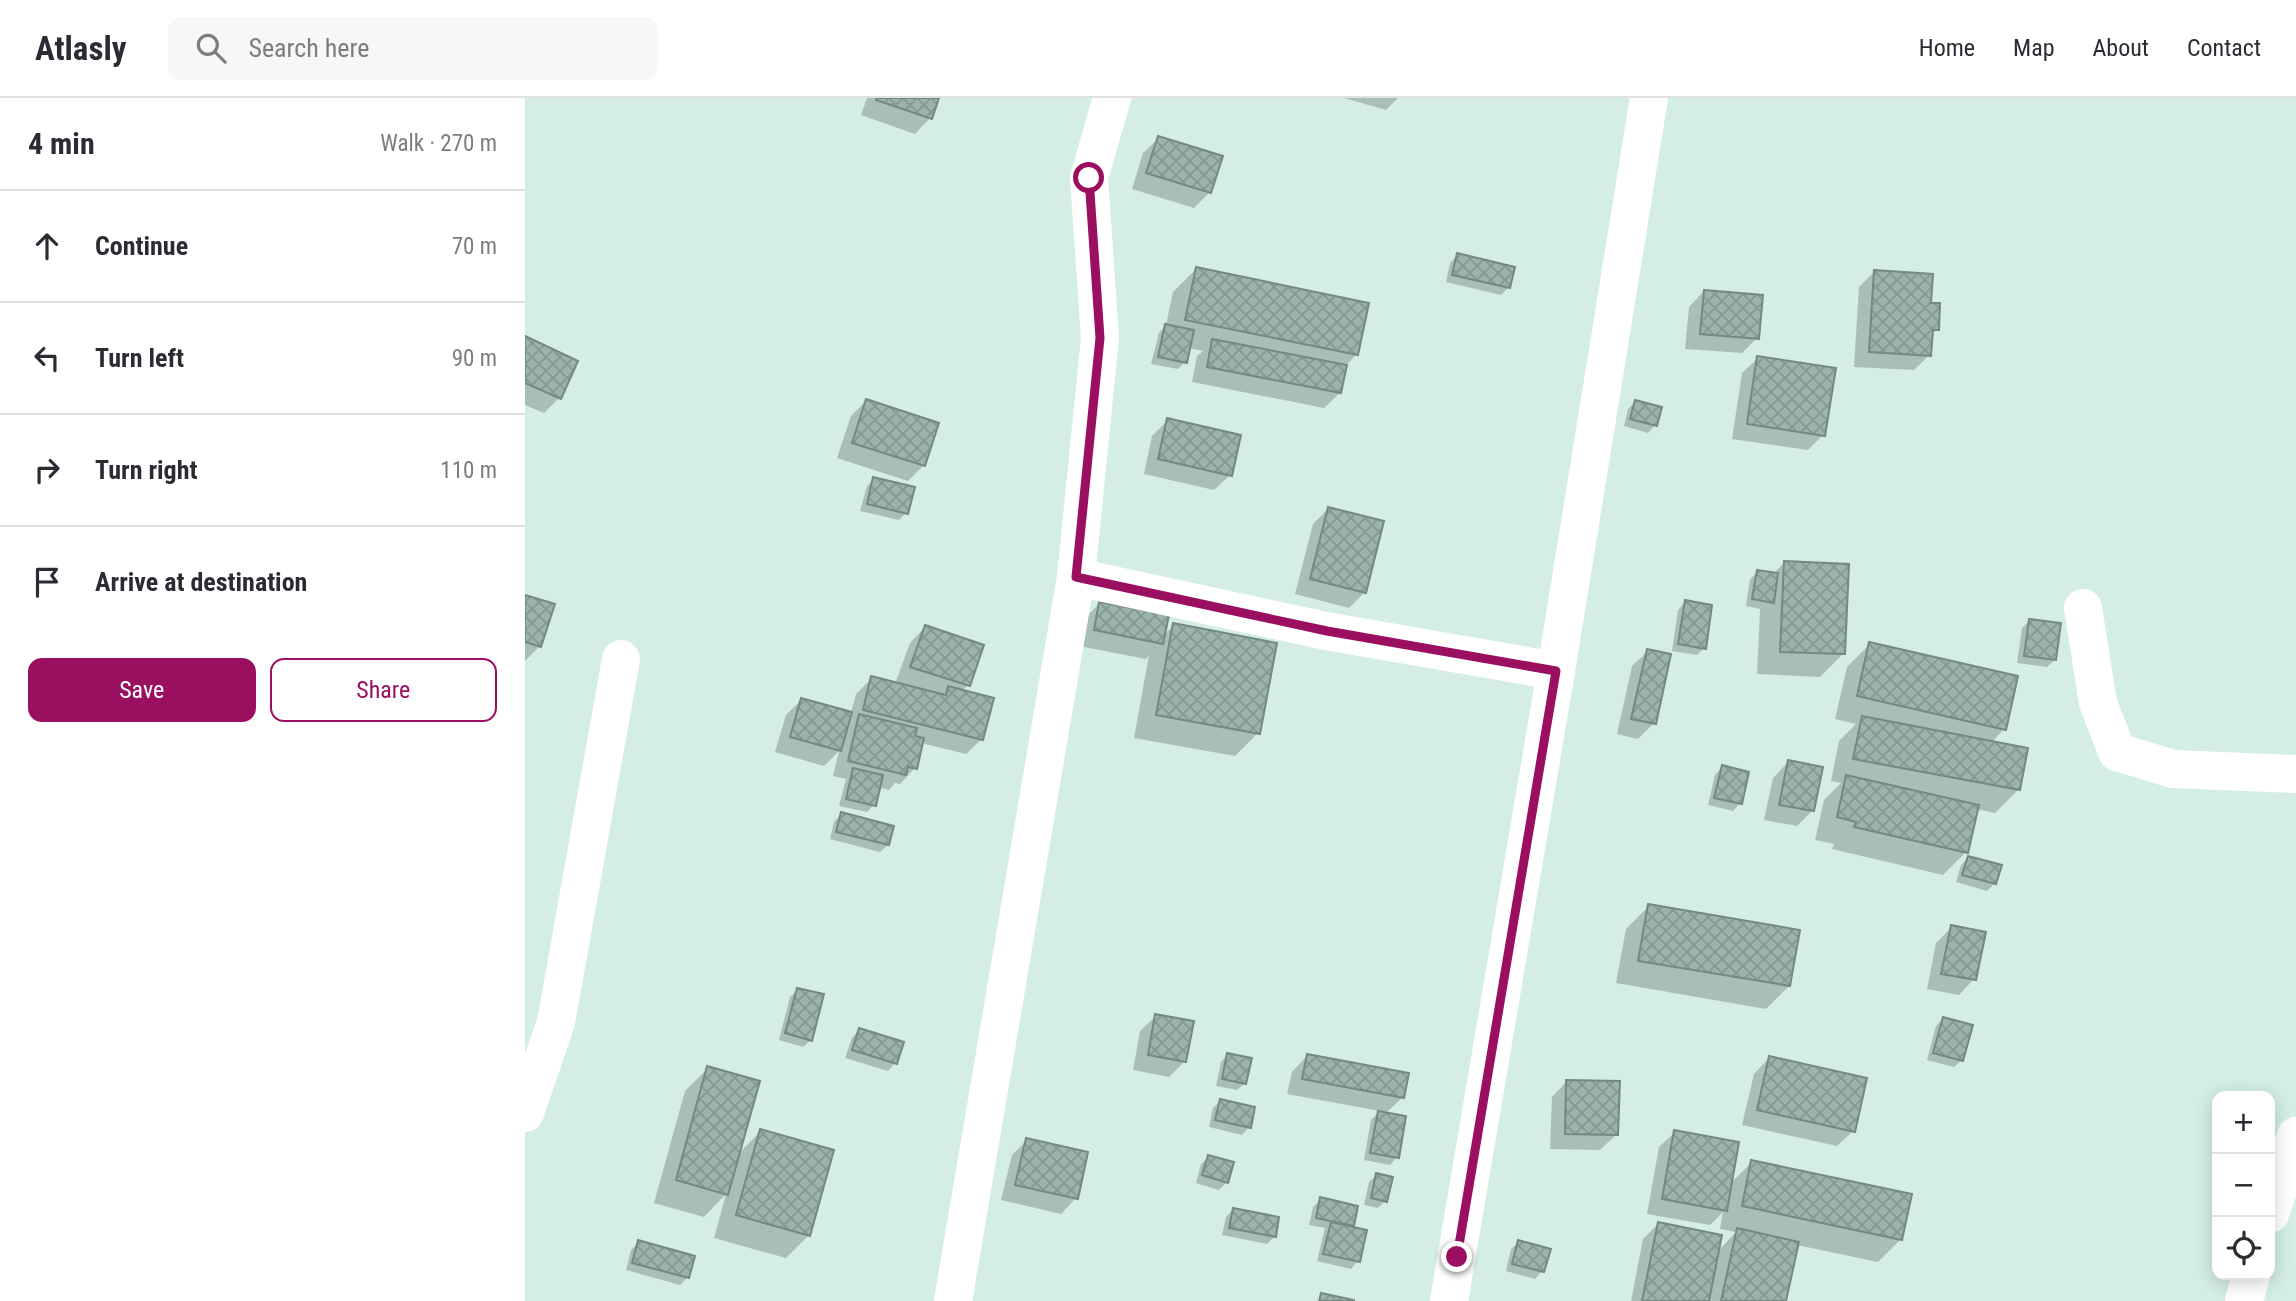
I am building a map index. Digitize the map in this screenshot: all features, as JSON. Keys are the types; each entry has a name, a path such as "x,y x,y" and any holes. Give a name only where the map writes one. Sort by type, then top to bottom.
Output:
{"street":[{"path":"953,1301 1076,577 1100,338 1089,178 1112,98"},
{"path":"1449,1301 1556,671 1649,98"},
{"path":"1076,577 1327,631 1556,671"},
{"path":"2083,608 2098,703 2117,752 2173,769 2296,774"},
{"path":"525,1114 557,1022 621,659"},
{"path":"2275,1199 2296,1136"},
{"path":"2244,1301 2250,1280"}],"building":[{"path":"876,98 939,98 932,119"},
{"path":"1158,136 1223,156 1211,193 1146,173"},
{"path":"1457,253 1515,267 1510,288 1452,275"},
{"path":"1196,267 1369,303 1358,355 1185,320"},
{"path":"1874,270 1933,274 1931,303 1940,303 1939,330 1933,330 1931,356 1869,352"},
{"path":"1704,290 1763,295 1759,339 1700,334"},
{"path":"1165,324 1194,330 1187,363 1158,357"},
{"path":"525,336 578,361 561,399 525,383"},
{"path":"1212,339 1347,365 1341,393 1207,367"},
{"path":"1757,356 1836,368 1825,436 1747,424"},
{"path":"866,399 939,423 925,466 852,443"},
{"path":"1635,400 1662,407 1657,426 1630,419"},
{"path":"1167,418 1241,435 1232,476 1158,459"},
{"path":"873,477 915,487 908,514 867,504"},
{"path":"1328,507 1384,521 1366,593 1310,579"},
{"path":"1784,561 1849,564 1845,654 1780,652"},
{"path":"1757,570 1778,573 1774,603 1752,599"},
{"path":"525,595 555,604 541,647 525,642"},
{"path":"1685,600 1712,605 1706,649 1678,644"},
{"path":"1099,602 1169,615 1163,644 1094,630"},
{"path":"2029,619 2061,623 2056,660 2024,656"},
{"path":"1173,623 1277,643 1260,734 1156,715"},
{"path":"925,625 984,645 970,686 910,667"},
{"path":"1869,642 2018,676 2006,730 1857,696"},
{"path":"1647,649 1671,654 1656,724 1631,719"},
{"path":"871,676 946,695 948,686 994,698 983,740 863,710"},
{"path":"801,698 852,712 841,751 790,737"},
{"path":"859,714 917,728 915,736 924,738 917,769 908,767 906,775 848,761"},
{"path":"1862,716 2028,748 2020,790 1853,759"},
{"path":"1788,760 1823,767 1814,811 1779,805"},
{"path":"1722,765 1749,772 1742,804 1714,798"},
{"path":"853,768 883,775 876,806 846,799"},
{"path":"1846,775 1979,805 1968,853 1854,827 1856,822 1837,817"},
{"path":"841,812 894,826 889,845 836,832"},
{"path":"1968,856 2002,865 1996,884 1962,875"},
{"path":"1648,904 1800,930 1790,986 1638,961"},
{"path":"1951,925 1986,932 1976,980 1941,974"},
{"path":"797,988 824,994 812,1041 785,1033"},
{"path":"1155,1014 1194,1021 1186,1062 1148,1055"},
{"path":"1943,1017 1973,1025 1963,1061 1933,1053"},
{"path":"859,1028 904,1042 897,1064 852,1050"},
{"path":"1227,1053 1252,1058 1246,1084 1222,1079"},
{"path":"1307,1054 1409,1073 1404,1098 1302,1079"},
{"path":"1769,1056 1867,1078 1855,1132 1757,1110"},
{"path":"707,1066 760,1081 728,1195 676,1180"},
{"path":"1566,1080 1620,1081 1618,1135 1565,1134"},
{"path":"1220,1099 1255,1107 1251,1128 1215,1120"},
{"path":"1378,1111 1406,1116 1399,1158 1370,1153"},
{"path":"760,1129 834,1150 810,1236 736,1215"},
{"path":"1674,1130 1739,1142 1727,1211 1662,1199"},
{"path":"1026,1138 1088,1152 1078,1199 1015,1185"},
{"path":"1208,1155 1234,1162 1228,1183 1202,1175"},
{"path":"1751,1160 1912,1194 1902,1240 1742,1206"},
{"path":"1376,1173 1393,1177 1387,1202 1371,1198"},
{"path":"1320,1197 1358,1206 1354,1226 1316,1218"},
{"path":"1233,1208 1279,1217 1276,1237 1229,1228"},
{"path":"1331,1222 1367,1230 1360,1262 1323,1254"},
{"path":"1658,1222 1722,1235 1709,1301 1642,1301"},
{"path":"1737,1228 1799,1242 1786,1301 1721,1301"},
{"path":"638,1240 695,1256 689,1278 632,1263"},
{"path":"1518,1240 1551,1249 1544,1272 1512,1264"},
{"path":"1321,1293 1354,1300 1354,1301 1319,1301"}],"route":[{"path":"1089,178 1100,338 1076,577 1327,631 1556,671 1457,1257"}]}
